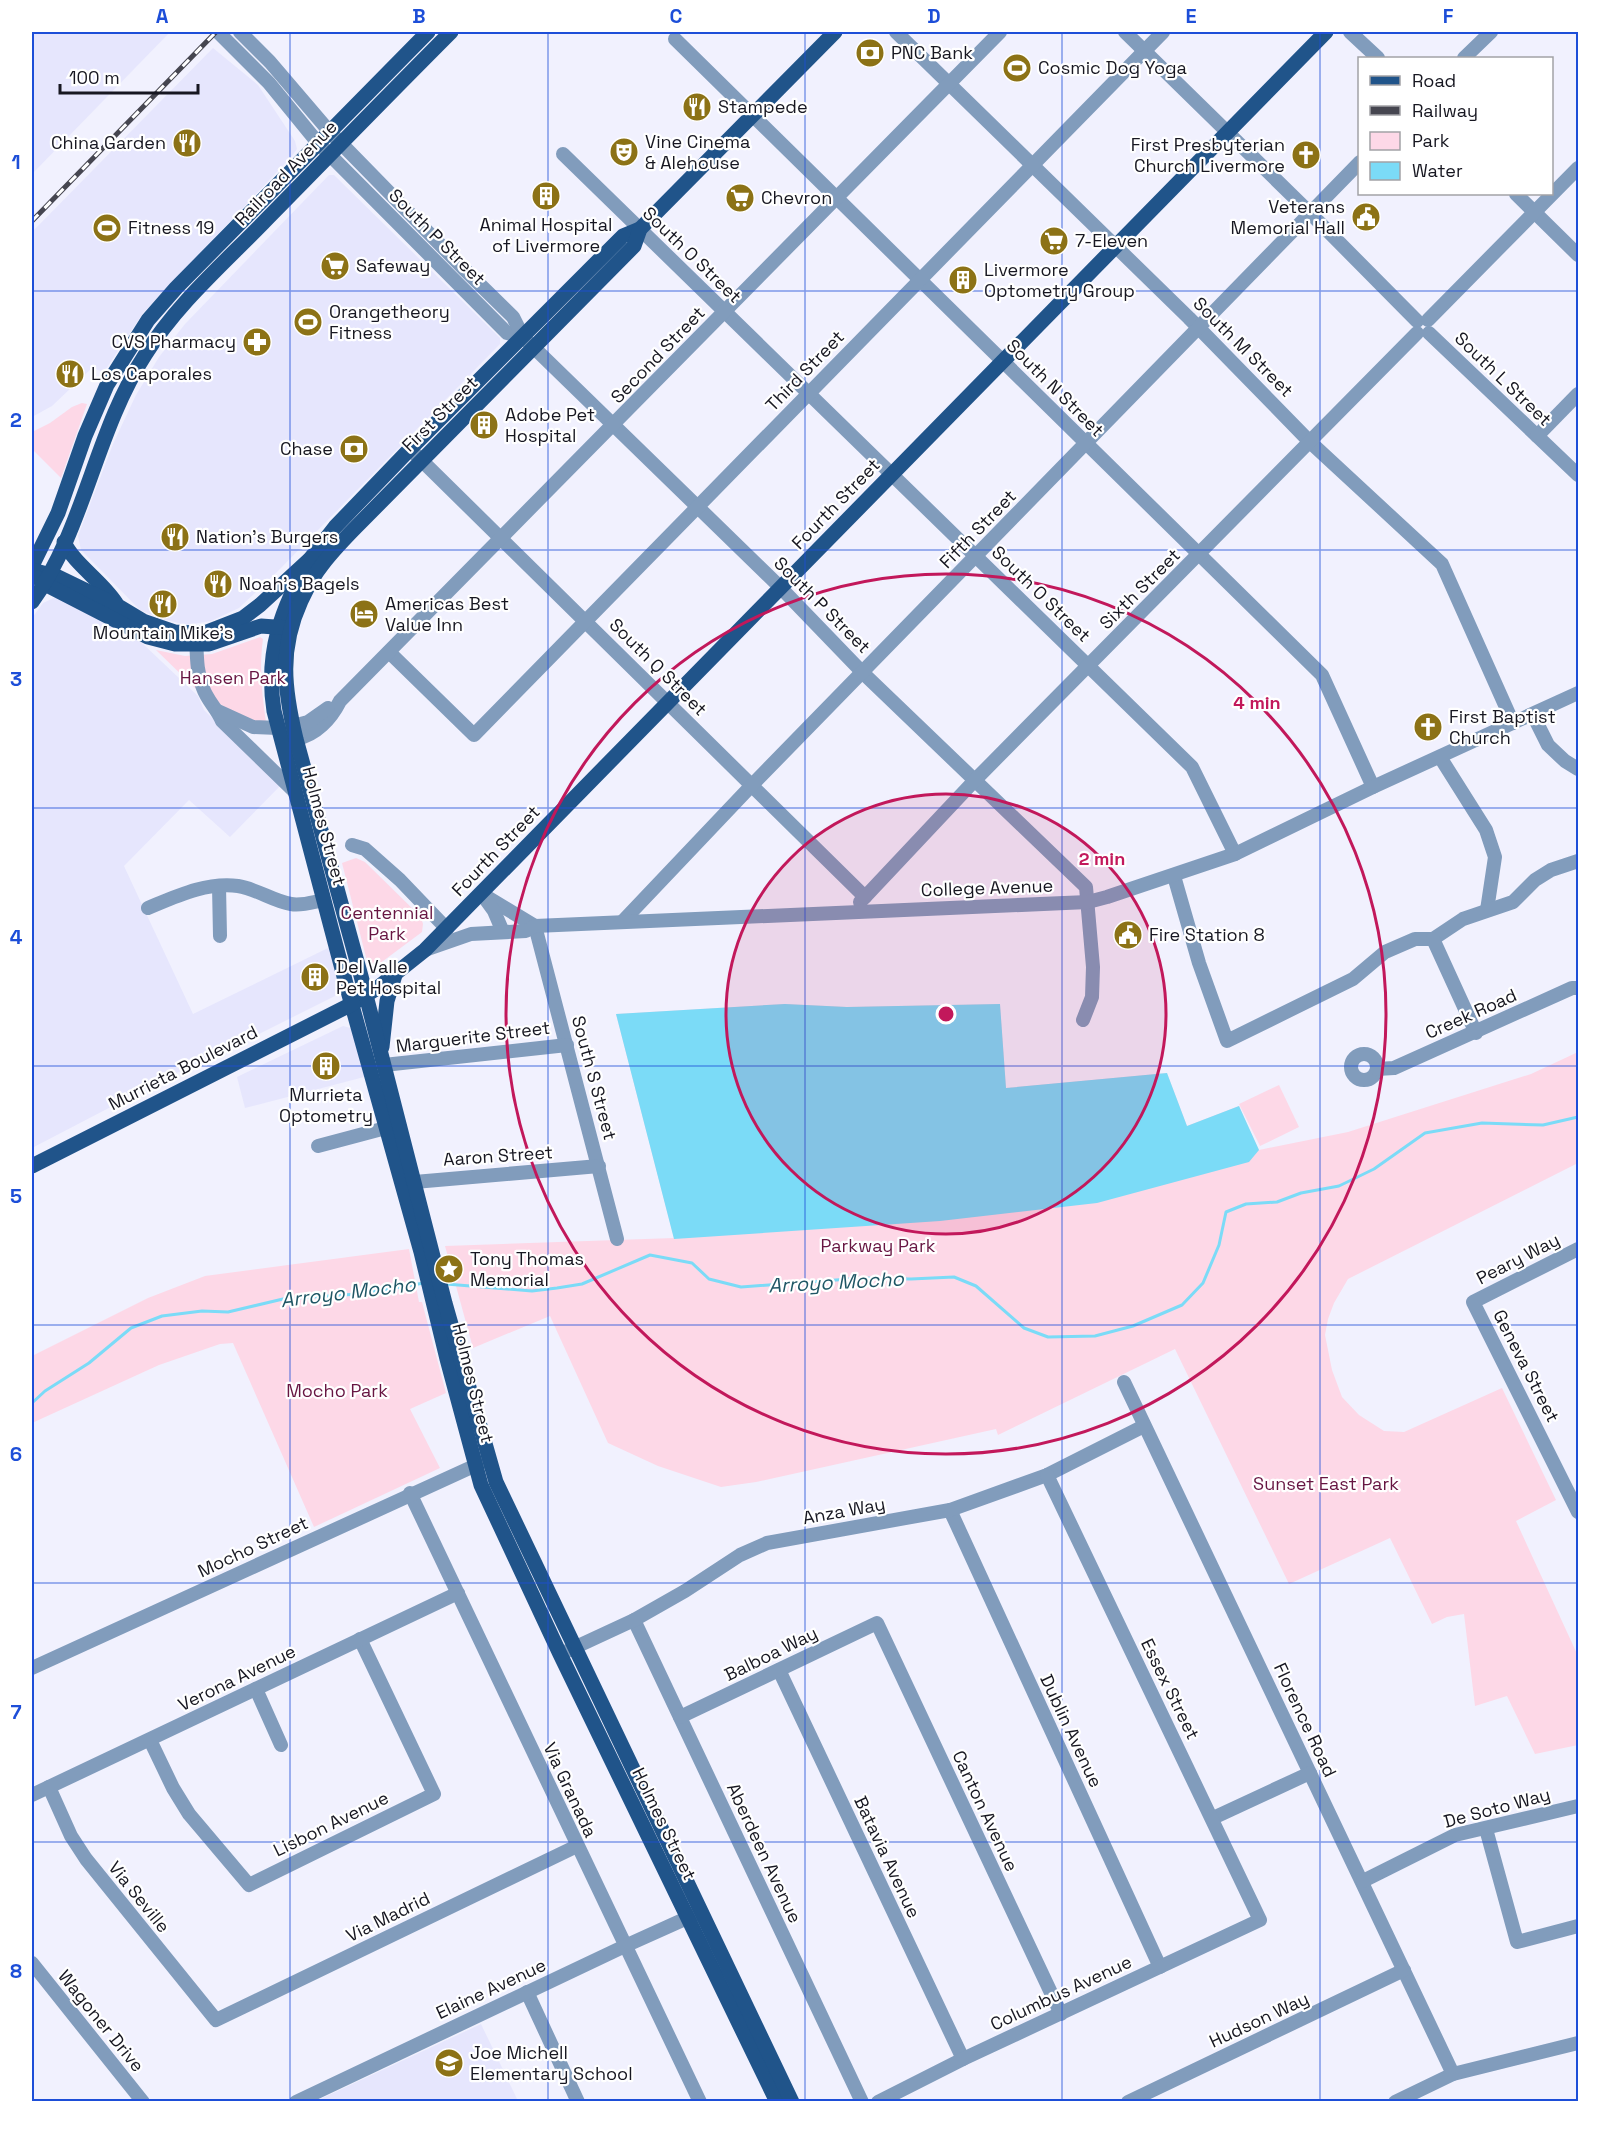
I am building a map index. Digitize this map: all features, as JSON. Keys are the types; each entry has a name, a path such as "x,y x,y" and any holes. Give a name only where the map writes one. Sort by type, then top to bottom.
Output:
{"main road":[{"name":"Railroad Avenue","path":"32,569 58,513 100,401 134,341 176,288 428,32"},
{"name":"Railroad Avenue","path":"32,602 64,542 85,493 112,414 145,353 178,311 451,32"},
{"name":"First Street","path":"285,628 320,566 350,532 421,460 623,236 640,229 834,32"},
{"name":"Fourth Street","path":"366,996 425,950 482,894 667,702 1326,32"},
{"name":"First Street","path":"285,628 286,602 310,559 335,527 410,449 528,342"},
{"path":"64,542 70,553 104,587 118,606"},
{"name":"First Street","path":"196,639 243,618 310,559"},
{"path":"32,569 148,637 175,644 196,639"},
{"path":"46,578 118,606 143,621 196,639 222,641 256,627 285,628"},
{"name":"Holmes Street","path":"285,628 285,679 295,792 352,1004 408,1182 482,1462 486,1496 560,1654 792,2102"},
{"name":"Holmes Street","path":"289,731 366,996 382,1059 392,1126"},
{"path":"382,1059 387,1001 395,975"},
{"name":"Murrieta Boulevard","path":"32,1166 366,996"},
{"name":"Holmes Street","path":"482,1462 576,1647 777,2102"}],"street":[{"name":"South P Street","path":"218,32 269,83 318,143 507,333 528,342"},
{"name":"South P Street","path":"240,32 270,62 341,144 513,317 528,342 781,588 863,673 1086,887 1088,902"},
{"name":"South M Street","path":"896,32 1116,246 1309,441 1442,564 1513,723"},
{"name":"Second Street","path":"289,731 313,734 334,712 340,701 614,426 1000,32"},
{"name":"South L Street","path":"1125,32 1423,327 1578,475"},
{"name":"Third Street","path":"389,652 474,735 1163,32"},
{"path":"1350,32 1377,57"},
{"path":"1465,57 1491,32"},
{"name":"South N Street","path":"675,39 1322,675 1372,787"},
{"name":"South O Street","path":"563,154 1192,767 1235,854"},
{"name":"Fifth Street","path":"622,922 752,785 1358,163"},
{"name":"Sixth Street","path":"1553,194 1578,168"},
{"path":"1517,195 1578,255"},
{"name":"Sixth Street","path":"865,897 976,779 1552,195"},
{"path":"1537,436 1578,394"},
{"name":"South Q Street","path":"410,449 865,897"},
{"path":"196,639 198,670 203,688 222,721 295,792"},
{"name":"College Avenue","path":"425,950 471,934 526,931 535,926 1088,902 1174,876 1235,854 1372,787 1578,693"},
{"path":"218,711 253,727 289,731"},
{"path":"1533,715 1548,745 1565,761 1578,769"},
{"path":"1440,757 1486,831 1494,857 1487,910"},
{"path":"352,845 365,849 400,880 447,929"},
{"path":"1174,876 1199,963 1227,1041 1353,979 1385,952 1416,939 1433,939 1463,919 1513,902 1535,880 1568,863 1578,861"},
{"path":"219,886 220,936"},
{"path":"148,908 186,892 219,886 252,889 293,904 324,900"},
{"path":"482,894 535,926"},
{"path":"482,894 494,911 503,932"},
{"path":"852,911 865,897"},
{"path":"1083,1020 1092,997 1093,967 1088,902"},
{"name":"South S Street","path":"535,926 617,1239"},
{"path":"1433,939 1476,1033"},
{"name":"Creek Road","path":"1377,1069 1394,1068 1572,988 1578,988"},
{"name":"Marguerite Street","path":"382,1059 567,1045"},
{"path":"318,1146 392,1126"},
{"name":"Aaron Street","path":"408,1182 599,1166"},
{"name":"Peary Way","path":"1473,1302 1577,1254"},
{"name":"Geneva Street","path":"1473,1302 1578,1512"},
{"name":"Florence Road","path":"1124,1382 1453,2074"},
{"name":"Anza Way","path":"560,1654 634,1620 686,1591 740,1555 767,1543 950,1510 1047,1475 1144,1426"},
{"name":"Mocho Street","path":"32,1668 482,1462"},
{"name":"Essex Street","path":"1047,1475 1260,1920"},
{"name":"Via Granada","path":"410,1493 700,2102"},
{"name":"Dublin Avenue","path":"950,1510 1160,1967"},
{"name":"Verona Avenue","path":"32,1795 458,1593"},
{"name":"Aberdeen Avenue","path":"634,1620 862,2102"},
{"name":"Balboa Way","path":"680,1717 877,1623"},
{"name":"Canton Avenue","path":"877,1623 1061,2014"},
{"name":"Lisbon Avenue","path":"150,1740 173,1788 189,1814 249,1885 434,1794 360,1639"},
{"name":"Batavia Avenue","path":"779,1670 963,2059"},
{"path":"255,1689 281,1745"},
{"path":"1213,1818 1310,1773"},
{"name":"Via Seville","path":"49,1787 71,1836 86,1859 216,2020"},
{"name":"De Soto Way","path":"1362,1881 1455,1835 1578,1806"},
{"path":"1486,1829 1517,1942 1578,1926"},
{"name":"Via Madrid","path":"216,2020 577,1846"},
{"name":"Elaine Avenue","path":"296,2102 694,1915"},
{"name":"Columbus Avenue","path":"878,2102 963,2059 1260,1920"},
{"name":"Wagoner Drive","path":"32,1963 143,2102"},
{"name":"Hudson Way","path":"1128,2102 1404,1970"},
{"path":"528,1992 578,2102"},
{"path":"1395,2102 1453,2074 1578,2043"}],"shaded area":[{"path":"32,32 170,32 32,174"},
{"path":"213,48 258,85 295,141 297,149 143,313 104,372 92,368 52,406 32,417 32,232"},
{"path":"329,175 334,175 500,338 500,344 239,608 211,621 186,625 159,618 140,610 81,550 78,536 113,444 136,395 159,357 185,324"},
{"path":"56,597 131,635 142,643 198,696 204,710 281,785 230,837 189,800 124,866 193,1014 330,947 340,985 335,996 193,1067 176,1073 32,1148 32,618 43,603"},
{"path":"343,1026 354,1029 368,1076 245,1108 237,1077"},
{"name":"Joe Michell Elementary School","path":"481,2024 518,2101 316,2101"}],"green space":[{"path":"82,403 87,404 61,478 32,449 32,432"},
{"name":"Hansen Park","path":"260,637 263,639 261,660 266,722 263,724 231,711 195,688 156,650 185,656 212,654"},
{"name":"Centennial Park","path":"356,858 365,862 421,917 423,924 422,932 375,967 368,965 342,863"},
{"name":"Parkway Park","path":"785,1004 847,1007 1000,1004 1006,1088 1167,1073 1187,1126 1239,1106 1259,1150 1348,1132 1531,1074 1578,1052 1578,1163 1348,1279 1334,1303 1325,1335 1332,1370 1342,1397 1359,1415 1384,1431 1404,1432 1502,1388 1556,1500 1516,1521 1578,1656 1578,1745 1535,1754 1507,1696 1475,1706 1464,1614 1447,1617 1432,1624 1390,1538 1289,1584 1175,1349 998,1435 996,1429 756,1482 721,1487 658,1466 608,1443 550,1316 473,1348 445,1246 674,1238 616,1014"},
{"path":"1279,1085 1299,1127 1260,1146 1239,1104"},
{"name":"Mocho Park","path":"409,1249 419,1302 422,1302 446,1393 410,1409 440,1468 314,1527 233,1343 220,1344 159,1365 32,1423 32,1356 148,1298 205,1276"}],"water":[{"path":"785,1004 847,1007 1000,1004 1006,1088 1167,1073 1187,1126 1239,1106 1259,1150 1249,1162 1097,1203 940,1221 674,1239 616,1014"}],"waterway":[{"name":"Arroyo Mocho","path":"446,1284 532,1291 557,1288 582,1284 650,1255 692,1263 709,1279 741,1287 863,1278 954,1277 976,1286 1024,1328 1048,1337 1095,1336 1133,1326 1182,1305 1203,1283 1219,1245 1226,1212 1246,1204 1277,1202 1301,1193 1339,1186 1374,1169 1425,1133 1482,1123 1543,1125 1578,1117"},
{"name":"Arroyo Mocho","path":"32,1403 45,1391 89,1363 131,1328 162,1316 202,1311 228,1312 283,1299 358,1294 424,1283"}],"railway":[{"path":"32,221 216,32"}],"place":[{"name":"PNC Bank","path":"870,53"},
{"name":"Cosmic Dog Yoga","path":"1017,68"},
{"name":"Stampede","path":"697,107"},
{"name":"China Garden","path":"187,143"},
{"name":"Vine Cinema & Alehouse","path":"624,152"},
{"name":"First Presbyterian Church Livermore","path":"1306,155"},
{"name":"Animal Hospital of Livermore","path":"546,196"},
{"name":"Chevron","path":"740,198"},
{"name":"Veterans Memorial Hall","path":"1366,217"},
{"name":"Fitness 19","path":"107,228"},
{"name":"7-Eleven","path":"1054,241"},
{"name":"Safeway","path":"335,266"},
{"name":"Livermore Optometry Group","path":"963,280"},
{"name":"Orangetheory Fitness","path":"308,322"},
{"name":"CVS Pharmacy","path":"257,342"},
{"name":"Los Caporales","path":"70,374"},
{"name":"Adobe Pet Hospital","path":"484,425"},
{"name":"Chase","path":"354,449"},
{"name":"Nation's Burgers","path":"175,537"},
{"name":"Noah's Bagels","path":"218,584"},
{"name":"Mountain Mike's","path":"163,604"},
{"name":"Americas Best Value Inn","path":"364,614"},
{"name":"First Baptist Church","path":"1428,727"},
{"name":"Fire Station 8","path":"1128,935"},
{"name":"Del Valle Pet Hospital","path":"315,977"},
{"name":"Murrieta Optometry","path":"326,1066"},
{"name":"Tony Thomas Memorial","path":"449,1269"},
{"name":"Joe Michell Elementary School","path":"449,2063"}],"park label":[{"name":"Sunset East Park","path":"1326,1484"}]}
